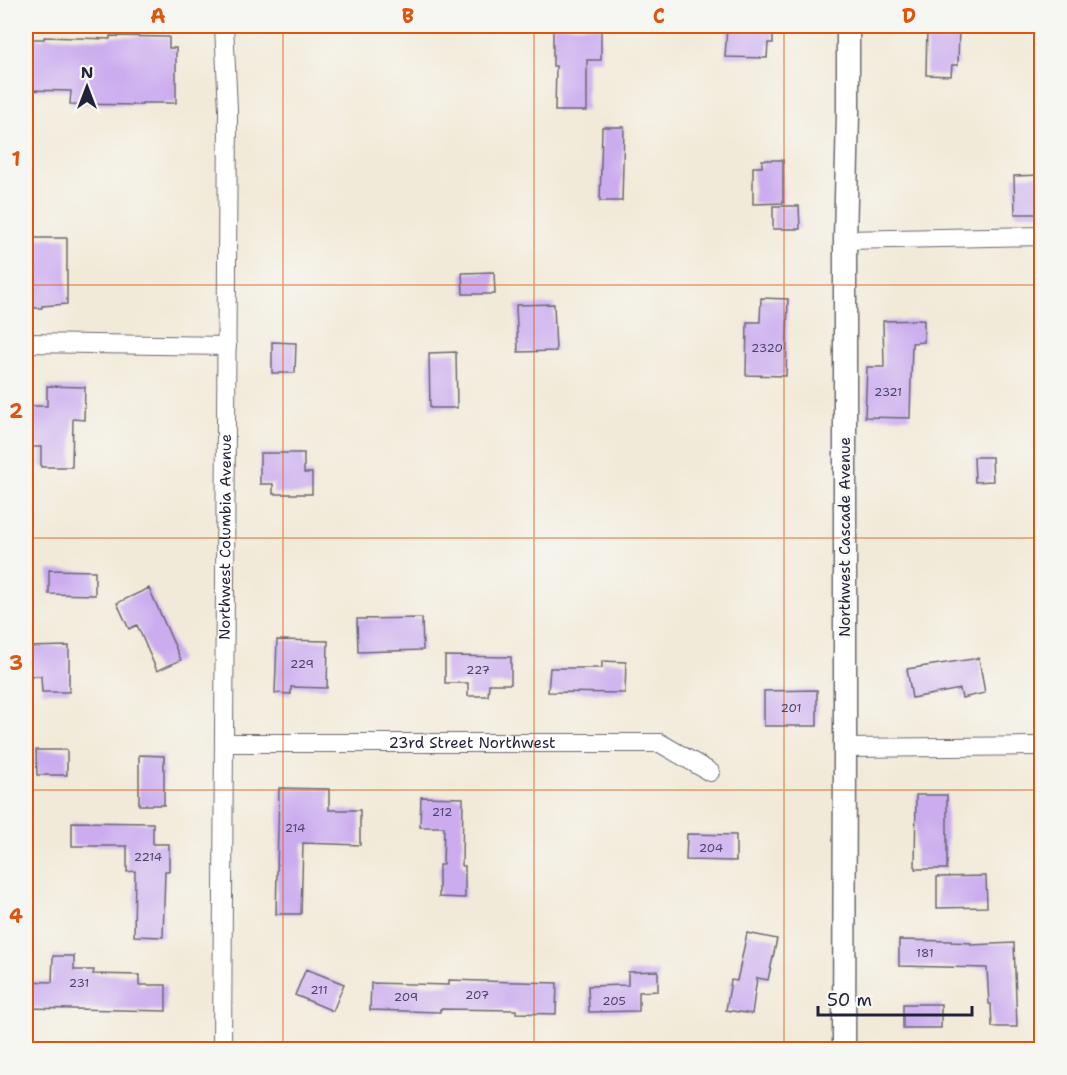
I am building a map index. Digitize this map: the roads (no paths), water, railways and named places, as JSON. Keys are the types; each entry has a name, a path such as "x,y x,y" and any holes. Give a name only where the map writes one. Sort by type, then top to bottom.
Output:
{"street":[{"name":"Northwest Columbia Avenue","path":"222,1050 228,110 224,26"},
{"name":"Northwest Cascade Avenue","path":"844,1050 846,748 844,240 848,26"},
{"path":"844,240 1041,236"},
{"path":"26,343 227,345"},
{"name":"23rd Street Northwest","path":"224,743 660,743 710,772"},
{"path":"846,748 1041,746"}]}
